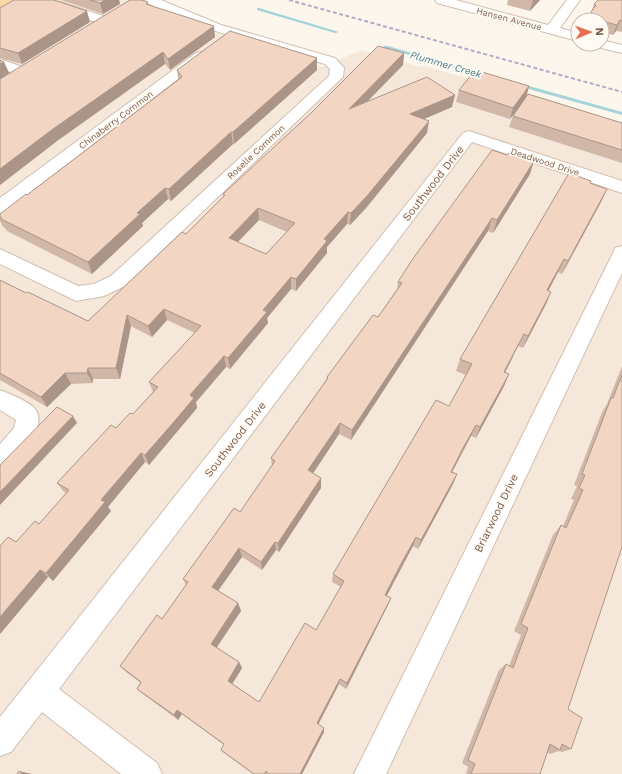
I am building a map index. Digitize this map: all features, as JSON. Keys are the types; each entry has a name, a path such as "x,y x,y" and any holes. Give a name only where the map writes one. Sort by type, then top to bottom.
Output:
{"main road":[{"path":"0,3 6,0"}],"street":[{"name":"Roselle Common","path":"0,256 76,294 97,291 118,281 336,77 337,68 330,61 222,41 176,13 151,0"},
{"name":"Hansen Avenue","path":"440,0 570,35"},
{"path":"551,30 574,0"},
{"path":"46,1 105,21"},
{"path":"92,28 118,12"},
{"name":"Chinaberry Common","path":"0,207 222,41"},
{"path":"610,46 622,49"},
{"path":"0,63 23,72"},
{"path":"6,82 36,64"},
{"name":"Deadwood Drive","path":"469,136 622,187"},
{"name":"Southwood Drive","path":"0,741 469,136"},
{"name":"Briarwood Drive","path":"370,774 622,253"},
{"path":"0,399 27,415 28,424 23,436 0,459"},
{"path":"39,692 146,774"}],"shaded area":[{"path":"29,0 137,0 194,26 322,67 362,50 420,67 425,66 622,123 622,774 0,774 0,17"}],"building":[{"path":"14,0 54,0 87,11 18,53 0,48 0,8"},
{"path":"90,0 105,0 100,3"},
{"path":"130,0 141,0 148,2 146,4 214,26 168,59 163,52 53,129 0,169 0,79"},
{"path":"598,0 622,0 622,21 620,20 617,25 610,23 610,12 591,12 596,5 594,4"},
{"path":"230,31 317,58 233,132 231,132 169,189 165,188 137,213 140,214 88,262 1,219 0,214 182,77 177,70"},
{"path":"378,46 404,53 349,109 427,77 455,95 410,114 429,121 367,196 351,213 348,212 324,239 327,241 296,279 291,277 263,310 267,312 228,358 224,356 190,395 194,398 173,423 145,455 141,453 101,500 105,502 46,573 40,570 0,617 0,546 8,537 16,542 35,521 39,524 69,490 57,483 111,425 116,428 130,413 133,414 158,387 149,382 201,326 164,309 148,326 127,315 116,368 88,368 87,373 65,373 41,397 0,373 0,280 88,321 182,232 186,234 225,195 223,194 311,113","holes":["258,208 295,223 266,254 229,238"]},
{"path":"482,72 529,86 513,108 459,90 472,74 479,76"},
{"path":"528,94 622,123 622,150 513,116"},
{"path":"492,150 507,155 509,153 534,161 497,220 492,218 352,430 340,423 308,470 321,478 278,543 275,542 261,562 239,548 212,587 238,603 211,644 239,662 228,681 259,702 305,623 316,630 344,581 333,574 436,400 449,406 472,364 460,359 569,173 607,189 568,261 564,259 547,290 551,292 528,336 524,334 516,349 504,372 509,374 480,427 476,425 463,448 451,472 457,474 421,540 416,537 403,560 385,595 391,598 347,683 340,679 317,723 324,728 300,774 269,774 266,771 264,774 254,774 221,750 224,744 177,710 174,715 137,689 141,682 120,666 157,615 162,619 188,582 183,579 234,508 240,512 275,461 271,458 328,378 327,377 373,315 378,317 402,283 398,282 412,260"},
{"path":"622,375 622,547 568,709 582,718 571,749 562,744 560,750 550,744 540,774 471,774 475,764 468,760 506,664 513,668 528,628 521,624 561,525 566,528 583,490 579,488 585,475 582,474 611,398 613,398"},
{"path":"57,407 73,416 0,492 0,465"}],"waterway":[{"name":"Plummer Creek","path":"258,9 337,32"},
{"name":"Plummer Creek","path":"386,47 489,76"},
{"name":"Plummer Creek","path":"520,85 622,114"}],"railway":[{"path":"289,0 622,92"}]}
